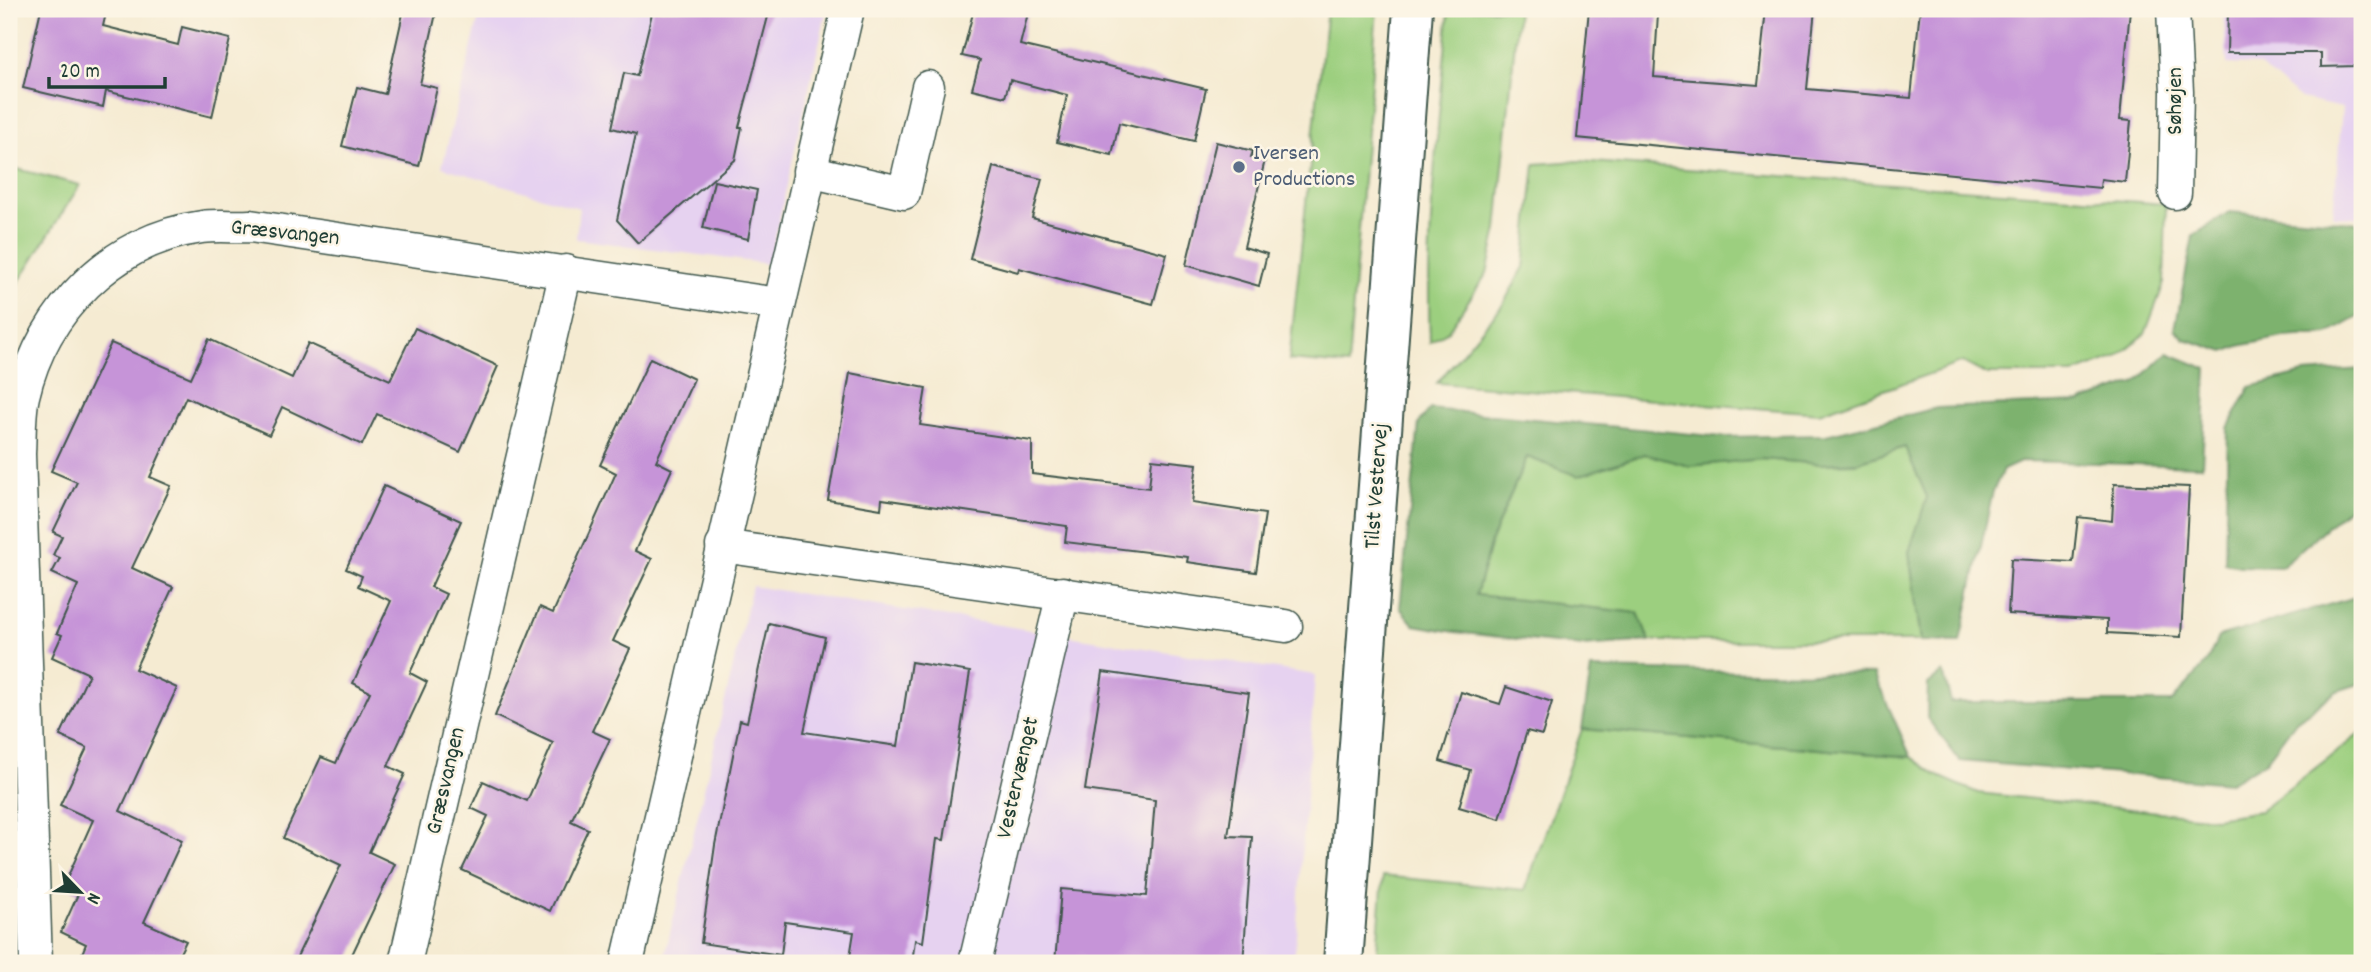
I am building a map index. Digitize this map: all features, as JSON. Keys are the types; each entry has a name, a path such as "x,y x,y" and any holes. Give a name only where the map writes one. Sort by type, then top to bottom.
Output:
{"street":[{"path":"627,963 848,9"},
{"name":"Tilst Vestervej","path":"1343,963 1413,9"},
{"name":"Søhøjen","path":"2174,9 2177,92 2175,193"},
{"path":"809,171 904,193 928,87"},
{"name":"Græsvangen","path":"36,963 19,454 22,398 40,344 71,298 114,260 156,239 202,227 250,226 778,304"},
{"name":"Græsvangen","path":"405,963 566,271"},
{"path":"722,546 1286,626"},
{"name":"Vestervænget","path":"975,963 1063,593"}],"shaded area":[{"path":"481,9 827,9 769,264 576,239 579,208 442,167"},
{"path":"2223,9 2362,9 2362,218 2333,216 2342,108 2301,99 2259,65 2227,64"},
{"path":"752,586 1315,675 1294,963 663,963"}],"green space":[{"path":"1327,9 1377,9 1348,365 1289,360"},
{"path":"1449,9 1518,9 1497,230 1487,273 1448,331 1430,342 1431,217"},
{"path":"1578,161 2166,204 2164,283 2145,334 2117,357 2073,374 1985,374 1963,362 1819,413 1437,383 1502,306 1524,267 1535,164"},
{"path":"9,167 80,185 9,297"},
{"path":"2229,212 2362,223 2362,315 2328,334 2283,337 2239,346 2225,352 2185,339 2175,329 2193,236"},
{"path":"2168,353 2207,369 2202,466 2023,461 2003,470 1993,491 1960,642 1921,641 1909,552 1927,497 1905,447 1858,462 1821,464 1762,459 1689,466 1645,454 1578,476 1527,457 1492,538 1476,595 1638,613 1650,641 1582,646 1455,632 1414,625 1400,608 1419,423 1430,409 1723,437 1826,435 1937,408 2081,402 2135,383"},
{"path":"2362,369 2362,496 2281,567 2225,563 2228,428 2250,387 2304,373"},
{"path":"1905,447 1928,497 1909,552 1921,641 1650,641 1638,613 1476,595 1492,538 1527,457 1578,476 1645,454 1689,466 1762,459 1821,464 1855,463"},
{"path":"2362,595 2362,683 2337,691 2296,721 2266,761 2230,783 1960,761 1927,718 1928,684 1943,672 1951,702 2172,702 2207,662 2218,637"},
{"path":"1591,669 1874,674 1911,757 1582,729"},
{"path":"1582,729 1911,757 1936,775 1978,793 2215,818 2260,811 2362,732 2362,963 1376,963 1383,876 1525,890"}],"building":[{"path":"41,9 107,9 103,26 178,45 182,27 230,39 212,117 106,91 103,107 23,88"},
{"path":"404,9 437,9 420,84 437,88 419,166 342,146 357,87 385,94"},
{"path":"653,9 770,9 739,127 742,127 735,160 638,243 617,220 636,134 612,128 624,73 637,76"},
{"path":"974,9 1029,9 1020,45 1206,89 1194,141 1119,123 1112,155 1057,142 1067,95 1010,80 1005,97 972,89 980,60 962,56"},
{"path":"1589,9 1650,9 1650,14 1658,14 1654,77 1758,85 1766,9 1815,9 1807,89 1911,98 1920,9 2130,9 2120,120 2131,121 2125,182 2101,179 2100,188 1577,138"},
{"path":"2228,9 2362,9 2362,54 2356,54 2356,66 2321,67 2321,53 2227,53"},
{"path":"1216,142 1253,151 1251,157 1265,160 1244,247 1267,254 1259,286 1186,265"},
{"path":"993,167 1042,179 1032,218 1167,254 1153,304 1019,268 1018,272 970,259"},
{"path":"714,181 757,190 748,239 703,228"},
{"path":"415,328 498,366 460,452 377,414 362,445 282,407 269,435 186,397 150,477 171,486 132,568 173,587 135,669 177,688 120,811 182,840 144,922 186,941 175,963 78,963 86,944 61,932 79,892 64,885 93,820 60,805 87,748 60,736 89,674 52,657 62,635 57,633 78,585 52,573 60,558 53,555 62,536 53,532 77,482 51,471 111,343 191,378 209,339 292,378 308,343 390,380"},
{"path":"650,358 694,379 656,461 672,469 635,551 652,559 613,641 630,649 592,731 610,739 571,821 588,829 550,911 462,870 488,816 471,808 483,781 527,801 553,743 495,716 540,607 553,613 616,473 600,465"},
{"path":"850,373 926,388 920,425 1032,441 1032,474 1149,488 1152,459 1197,464 1192,503 1265,514 1256,572 1187,562 1188,557 1065,542 1067,526 882,499 881,509 828,500"},
{"path":"2114,484 2189,487 2181,637 2107,633 2107,620 2008,614 2011,559 2073,562 2078,517 2112,521"},
{"path":"384,486 461,521 431,587 446,594 410,673 427,682 388,766 405,774 369,852 395,864 348,963 294,963 341,865 283,838 321,757 336,763 370,692 353,683 391,601 358,586 362,576 346,569"},
{"path":"769,623 825,637 804,732 898,746 911,662 970,672 944,840 937,839 923,942 915,940 912,963 849,963 854,932 785,922 781,955 701,943 715,845 740,720 747,722"},
{"path":"1103,672 1249,693 1228,836 1252,837 1243,963 1055,963 1061,889 1147,896 1155,800 1085,790"},
{"path":"1506,687 1552,702 1542,735 1527,731 1500,819 1459,807 1470,770 1440,761 1461,692 1500,704"}],"place":[{"name":"Iversen Productions","path":"1239,167"}]}
